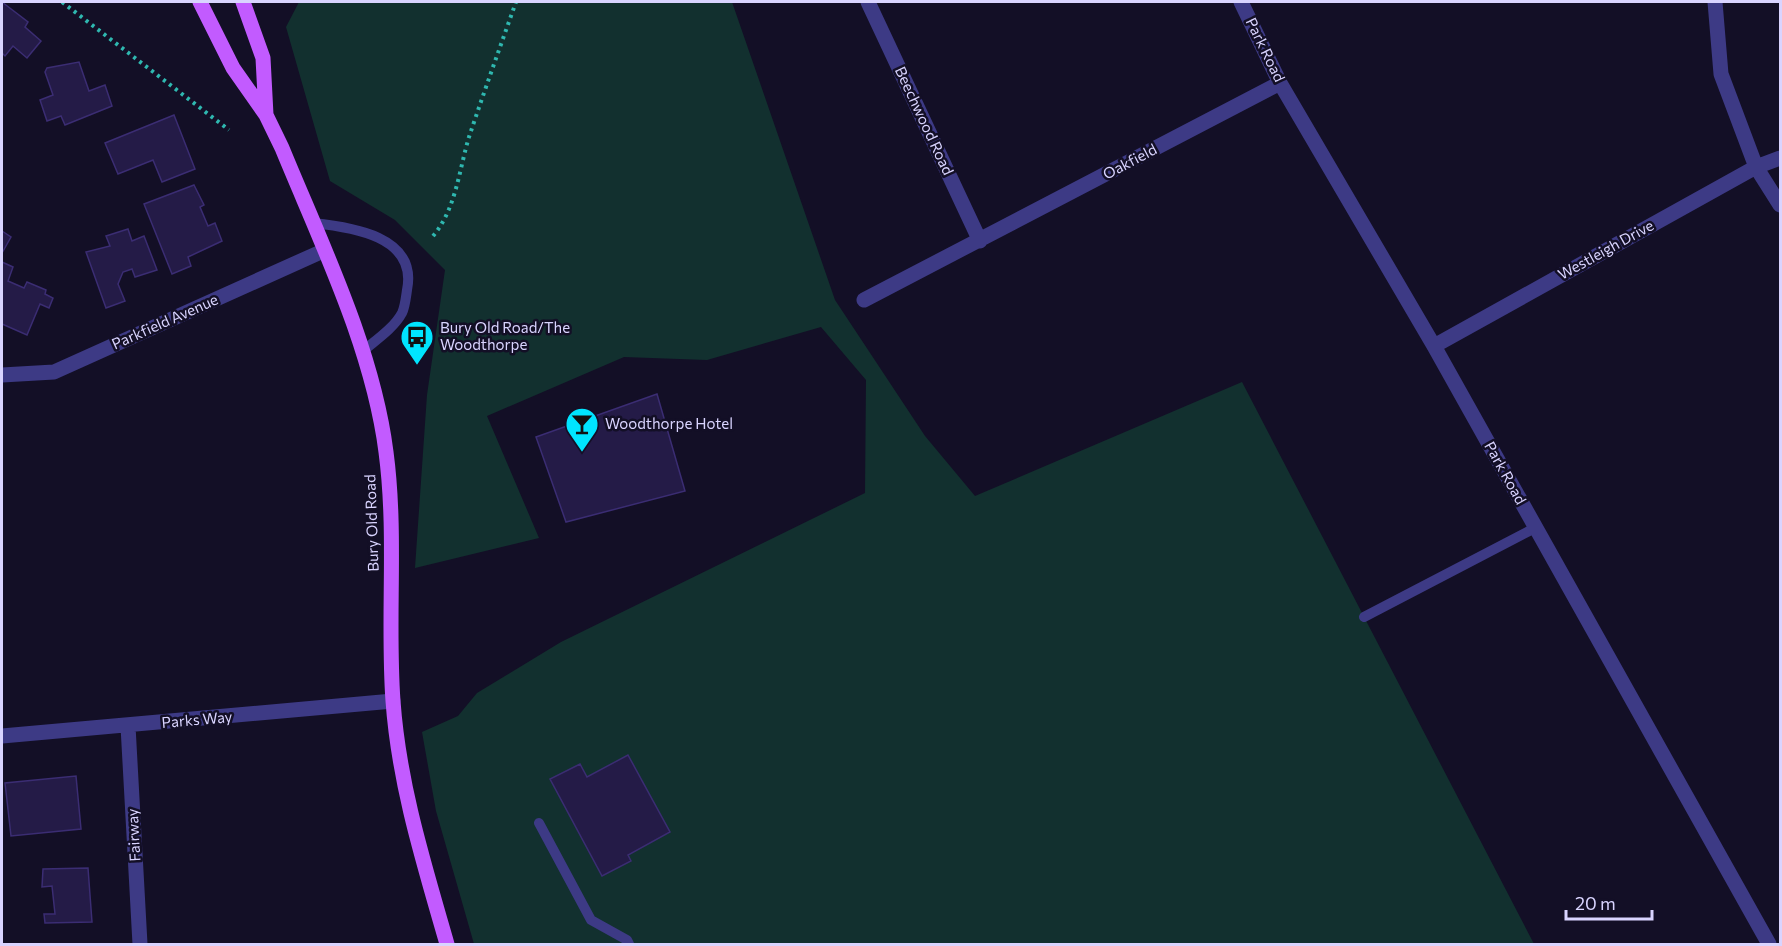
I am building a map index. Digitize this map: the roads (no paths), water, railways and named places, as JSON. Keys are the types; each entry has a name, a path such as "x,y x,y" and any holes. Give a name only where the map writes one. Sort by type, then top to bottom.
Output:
{"main road":[{"name":"Bury Old Road","path":"200,2 233,68 267,115 313,223 363,351 377,399 386,451 390,497 393,701 399,758 414,826 447,945"},
{"name":"Bury Old Road","path":"243,2 263,58 267,115"}],"street":[{"name":"Beechwood Road","path":"868,2 980,241"},
{"name":"Park Road","path":"1241,2 1281,84 1434,346 1768,945"},
{"path":"1715,2 1721,74 1756,167 1780,205"},
{"name":"Oakfield","path":"864,300 1281,84"},
{"name":"Westleigh Drive","path":"1434,346 1756,167 1780,158"},
{"name":"Parkfield Avenue","path":"2,375 54,372 323,251"},
{"name":"Parks Way","path":"2,736 393,701"},
{"name":"Fairway","path":"128,726 140,945"}],"lane":[{"path":"313,223 345,226 377,236 401,255 409,281 403,312 363,351"},
{"path":"1364,617 1535,528"},
{"path":"539,823 591,920 627,940 629,945"}],"place":[{"name":"Bury Old Road/The Woodthorpe","path":"417,366"},
{"name":"Woodthorpe Hotel","path":"582,453"}]}
